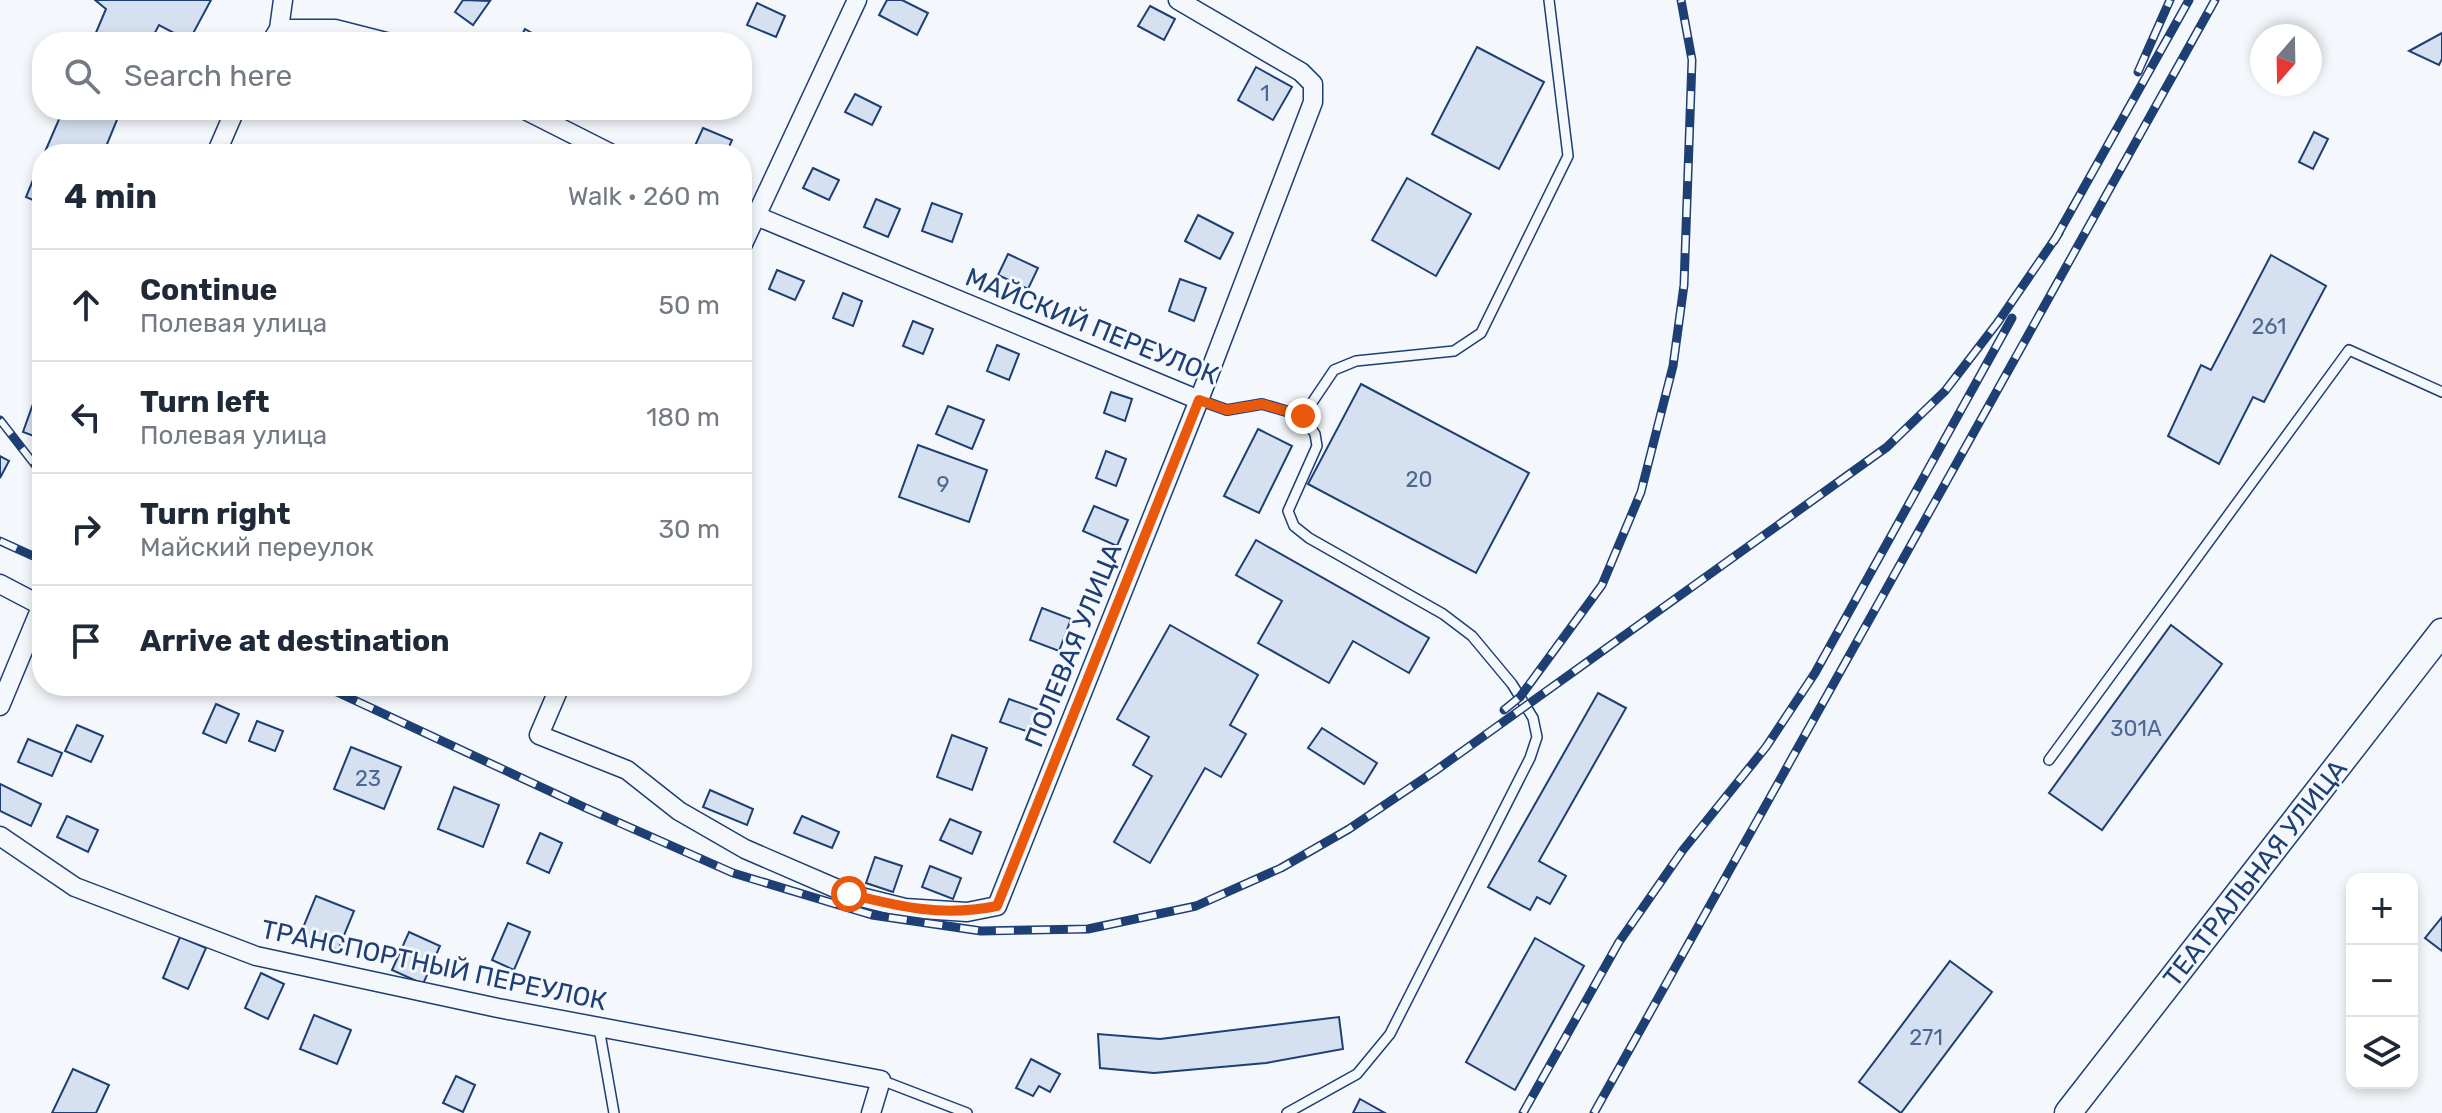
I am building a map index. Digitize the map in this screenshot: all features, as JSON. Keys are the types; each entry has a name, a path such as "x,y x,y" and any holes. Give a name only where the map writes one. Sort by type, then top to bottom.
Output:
{"main road":[{"name":"ТЕАТРАЛЬНАЯ УЛИЦА","path":"2068,1113 2442,632"}],"street":[{"path":"276,32 283,0"},
{"path":"752,204 857,0"},
{"name":"ПОЛЕВАЯ УЛИЦА","path":"556,696 539,735 627,770 679,811 745,849 849,894 905,908 967,912 997,906 1199,400 1313,102 1313,84 1301,72 1178,0"},
{"path":"305,32 335,29 347,32"},
{"path":"220,144 231,120"},
{"path":"545,120 592,144"},
{"name":"МАЙСКИЙ ПЕРЕУЛОК","path":"752,214 1199,400"},
{"path":"0,584 32,600"},
{"path":"0,706 32,629"},
{"name":"ТРАНСПОРТНЫЙ ПЕРЕУЛОК","path":"0,836 75,887 256,956 599,1028 881,1080"},
{"path":"871,1113 881,1080"}],"lane":[{"path":"1287,1113 1357,1074 1390,1034 1530,758 1537,737 1533,718 1512,684 1472,636 1443,614 1309,538 1294,526 1288,511 1317,446 1315,434 1303,416 1334,370 1356,361 1454,351 1481,333 1568,156 1549,0"},
{"path":"2049,760 2349,350 2442,392"},
{"name":"МАЙСКИЙ ПЕРЕУЛОК","path":"1199,400 1227,410 1262,404 1303,416"},
{"path":"599,1028 614,1113"},
{"path":"881,1080 967,1113"}],"building":[{"path":"95,0 211,0 194,32 172,32 159,25 155,32 96,32 106,9"},
{"path":"463,0 490,1 473,25 455,12"},
{"path":"887,0 902,0 928,13 917,35 879,15"},
{"path":"757,3 785,16 776,37 747,25"},
{"path":"1150,6 1175,19 1164,40 1138,26"},
{"path":"2442,33 2442,59 2439,65 2409,51"},
{"path":"1477,47 1544,82 1499,169 1432,134"},
{"path":"1256,67 1292,87 1273,120 1238,100"},
{"path":"855,94 881,107 872,125 845,112"},
{"path":"59,120 117,120 107,144 48,144"},
{"path":"703,128 732,140 730,144 696,144"},
{"path":"2314,132 2328,139 2313,169 2299,162"},
{"path":"813,168 839,180 829,200 803,188"},
{"path":"1407,178 1471,214 1436,276 1372,240"},
{"path":"32,182 32,200 26,197"},
{"path":"876,199 900,209 888,237 864,227"},
{"path":"932,203 962,214 952,242 922,231"},
{"path":"1198,215 1233,233 1220,259 1185,241"},
{"path":"1008,254 1038,268 1028,289 998,275"},
{"path":"2271,255 2326,286 2264,402 2253,397 2219,464 2168,436 2201,365 2211,370"},
{"path":"777,270 804,281 795,300 769,289"},
{"path":"1180,279 1206,288 1194,321 1169,311"},
{"path":"843,293 862,301 853,326 833,318"},
{"path":"913,321 933,329 923,354 903,346"},
{"path":"997,345 1019,354 1009,380 987,371"},
{"path":"1361,384 1529,473 1476,573 1308,484"},
{"path":"1111,392 1132,399 1125,421 1104,413"},
{"path":"948,406 984,420 972,449 936,434"},
{"path":"32,407 32,435 23,432"},
{"path":"1258,429 1292,446 1259,513 1224,496"},
{"path":"918,445 987,470 969,522 899,497"},
{"path":"1106,451 1126,459 1116,486 1096,478"},
{"path":"0,456 9,461 0,478"},
{"path":"1094,506 1128,520 1117,546 1083,531"},
{"path":"1256,540 1429,638 1409,673 1353,641 1329,683 1258,643 1282,601 1236,575"},
{"path":"1042,608 1071,619 1059,651 1030,640"},
{"path":"1170,625 1258,675 1230,725 1246,734 1221,777 1205,768 1150,863 1114,842 1152,776 1133,765 1149,737 1117,719"},
{"path":"2171,625 2222,664 2102,830 2049,793"},
{"path":"1598,693 1626,708 1539,861 1566,876 1550,904 1537,897 1530,910 1488,887"},
{"path":"1009,699 1037,709 1029,732 1000,722"},
{"path":"216,704 239,714 226,743 203,733"},
{"path":"257,721 283,731 275,751 249,741"},
{"path":"77,725 103,736 91,762 65,751"},
{"path":"1322,728 1377,763 1364,784 1308,748"},
{"path":"952,735 987,748 972,790 937,777"},
{"path":"28,739 62,753 52,776 18,762"},
{"path":"351,747 401,767 384,809 334,789"},
{"path":"0,784 41,804 31,826 0,811"},
{"path":"454,787 499,805 483,847 438,829"},
{"path":"710,790 753,809 747,825 703,807"},
{"path":"67,816 98,830 88,852 57,837"},
{"path":"802,816 839,832 832,848 794,833"},
{"path":"950,819 981,832 972,854 940,840"},
{"path":"540,833 562,843 549,873 527,863"},
{"path":"875,857 902,866 893,892 866,883"},
{"path":"930,866 961,878 953,899 922,887"},
{"path":"316,896 354,911 338,950 300,935"},
{"path":"2442,917 2442,951 2425,938"},
{"path":"508,923 530,932 514,970 492,960"},
{"path":"409,932 440,946 423,984 392,970"},
{"path":"180,937 206,948 188,989 163,978"},
{"path":"1535,938 1584,966 1515,1090 1466,1062"},
{"path":"1950,961 1992,992 1901,1113 1859,1082"},
{"path":"261,973 284,984 268,1019 245,1008"},
{"path":"314,1015 351,1030 337,1064 300,1049"},
{"path":"1339,1017 1343,1049 1266,1063 1154,1073 1100,1068 1098,1034 1160,1039"},
{"path":"1031,1059 1060,1074 1050,1092 1039,1086 1033,1096 1016,1088"},
{"path":"73,1069 109,1085 96,1113 52,1113"},
{"path":"456,1076 475,1085 463,1112 443,1103"},
{"path":"1360,1099 1385,1113 1353,1113"}],"railway":[{"path":"1504,710 1520,697 1602,585 1641,492 1673,366 1684,285 1692,60 1681,0"},
{"path":"2138,72 2170,0"},
{"path":"2054,241 2189,0"},
{"path":"1594,1113 2215,0"},
{"path":"345,696 733,873 872,915 981,931 1088,929 1196,906 1281,868 1349,829 1435,771 1887,447 1945,391 1998,322 2059,233"},
{"path":"1523,1113 1619,942 1683,850 1766,747 1815,673 2012,318"},
{"path":"0,420 32,461"},
{"path":"0,541 32,555"}],"route":[{"path":"849,894 905,908 967,912 997,906 1199,400 1227,410 1262,404 1303,416"}]}
